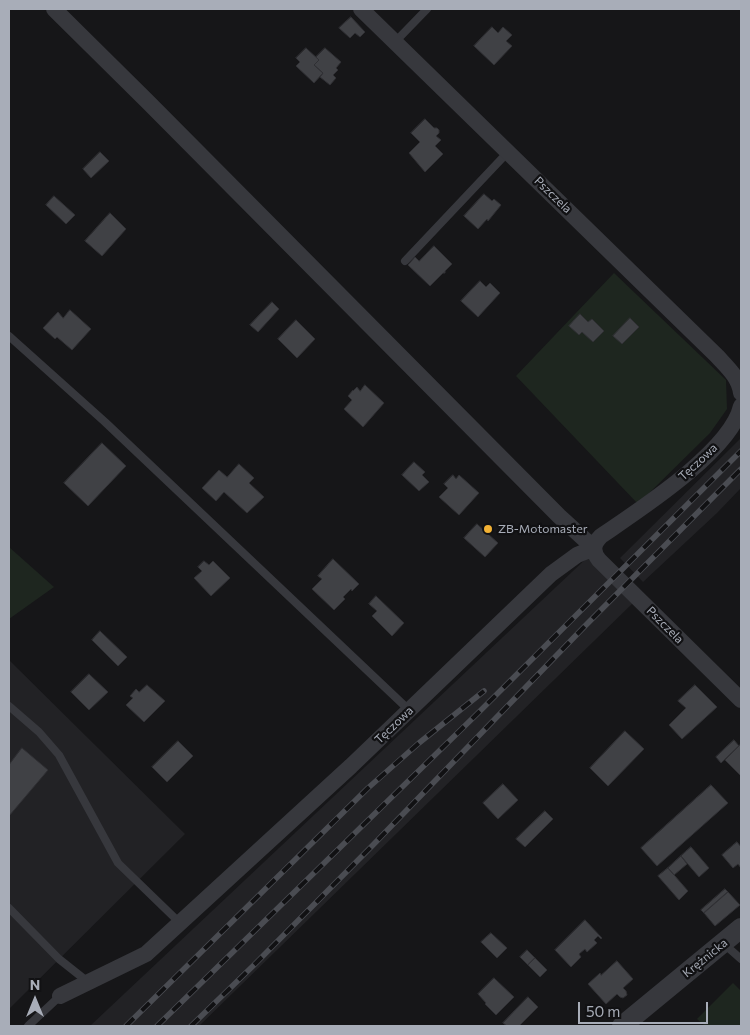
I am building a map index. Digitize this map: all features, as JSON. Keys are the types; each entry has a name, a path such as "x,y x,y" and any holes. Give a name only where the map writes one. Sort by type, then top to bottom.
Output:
{"street":[{"name":"Pszczela","path":"54,9 559,516 594,548 599,560 741,700"},
{"name":"Pszczela","path":"361,9 717,356 734,374 741,389"},
{"name":"Tęczowa","path":"60,996 146,954 352,766 551,574 578,555 594,548 601,536 666,491 707,455 731,429 741,406"},
{"name":"Krężnicka","path":"622,1026 741,928"}],"lane":[{"path":"395,42 427,9"},
{"path":"404,261 509,152"},
{"path":"9,336 105,422 409,710"},
{"path":"9,706 40,732 59,755 118,863 180,923"},
{"path":"9,908 59,959 88,982"},
{"path":"724,943 741,959"},
{"name":"Tęczowa","path":"28,1026 60,996"}],"shaded area":[{"path":"614,273 726,380 727,409 710,433 638,504 516,376"},
{"path":"741,438 741,488 643,582 620,558"},
{"path":"9,547 54,587 9,619"},
{"path":"590,555 634,602 199,1026 90,1026"},
{"path":"9,660 185,834 9,1009"},
{"path":"733,983 741,991 741,1026 705,1026 697,1019"}],"building":[{"path":"351,17 365,32 360,37 355,33 350,38 339,28"},
{"path":"492,27 498,33 503,27 512,35 506,41 512,46 494,65 474,46"},
{"path":"306,48 319,60 314,65 323,73 314,83 296,66 300,62 296,58"},
{"path":"325,48 341,62 336,68 338,70 333,75 336,78 330,85 320,77 323,73 314,65 319,60 316,57"},
{"path":"425,119 434,128 439,130 436,136 441,140 435,146 443,154 425,172 409,153 420,142 411,133"},
{"path":"100,152 109,161 91,178 83,169"},
{"path":"484,194 492,201 494,199 501,205 488,221 487,219 478,229 464,216"},
{"path":"54,196 75,215 66,224 46,205"},
{"path":"110,213 126,229 102,256 85,241"},
{"path":"434,246 452,264 430,286 408,265 415,257 419,261"},
{"path":"480,281 486,287 490,283 500,293 478,317 461,301"},
{"path":"272,302 279,309 258,332 250,325"},
{"path":"70,310 91,329 72,350 57,337 55,339 43,328 58,312 63,318"},
{"path":"580,314 588,322 592,319 604,331 593,342 582,332 579,335 569,326"},
{"path":"630,318 639,327 622,344 613,336"},
{"path":"296,320 315,339 297,358 278,339"},
{"path":"365,385 384,403 363,427 344,409 352,400 348,396 353,390 357,387 360,391"},
{"path":"102,443 126,466 88,506 64,483"},
{"path":"414,462 425,472 422,475 429,482 419,491 402,475"},
{"path":"239,464 254,478 249,483 264,497 247,513 224,492 216,501 202,488 219,470 227,477"},
{"path":"453,475 456,479 459,475 479,493 459,515 439,497 448,488 444,484"},
{"path":"477,524 498,543 485,557 464,538"},
{"path":"333,559 359,584 343,597 345,599 334,610 312,589 322,579 318,576"},
{"path":"204,561 209,565 213,561 230,578 211,596 194,578 202,571 198,567"},
{"path":"376,596 404,623 392,636 372,616 377,611 369,604"},
{"path":"100,631 127,657 118,666 92,640"},
{"path":"89,674 108,692 89,710 71,692"},
{"path":"147,685 165,701 144,722 126,705 133,698 130,696 136,689 139,692"},
{"path":"695,685 717,707 682,739 669,725 686,708 678,701"},
{"path":"625,731 644,749 608,786 590,768"},
{"path":"734,740 739,746 721,763 716,757"},
{"path":"178,741 193,756 167,782 152,767"},
{"path":"741,744 741,776 725,760"},
{"path":"22,748 48,770 9,816 9,765"},
{"path":"503,784 518,800 498,819 483,803"},
{"path":"711,785 728,803 657,866 641,848"},
{"path":"545,811 553,819 525,847 516,839"},
{"path":"737,842 741,847 741,868 738,864 733,868 722,855"},
{"path":"691,847 709,868 699,877 681,856"},
{"path":"681,856 687,864 674,875 668,868"},
{"path":"668,868 688,891 679,900 658,876"},
{"path":"725,889 728,892 704,913 701,910"},
{"path":"728,892 740,905 715,926 704,913"},
{"path":"585,920 602,938 598,936 594,940 597,943 587,952 585,949 579,954 581,957 571,967 555,950"},
{"path":"491,933 507,948 497,958 481,942"},
{"path":"527,950 535,958 528,965 520,957"},
{"path":"535,958 547,970 540,977 528,965"},
{"path":"617,961 633,979 623,988 627,995 623,998 617,994 606,1004 588,984"},
{"path":"494,978 514,997 496,1015 478,994"},
{"path":"528,997 538,1007 519,1026 507,1026 503,1023"}],"railway":[{"path":"157,1026 477,714 741,451"},
{"path":"191,1026 372,846 585,626 741,469"},
{"path":"126,1026 368,788 419,743 484,691"}],"place":[{"name":"ZB-Motomaster","path":"488,529"}]}
